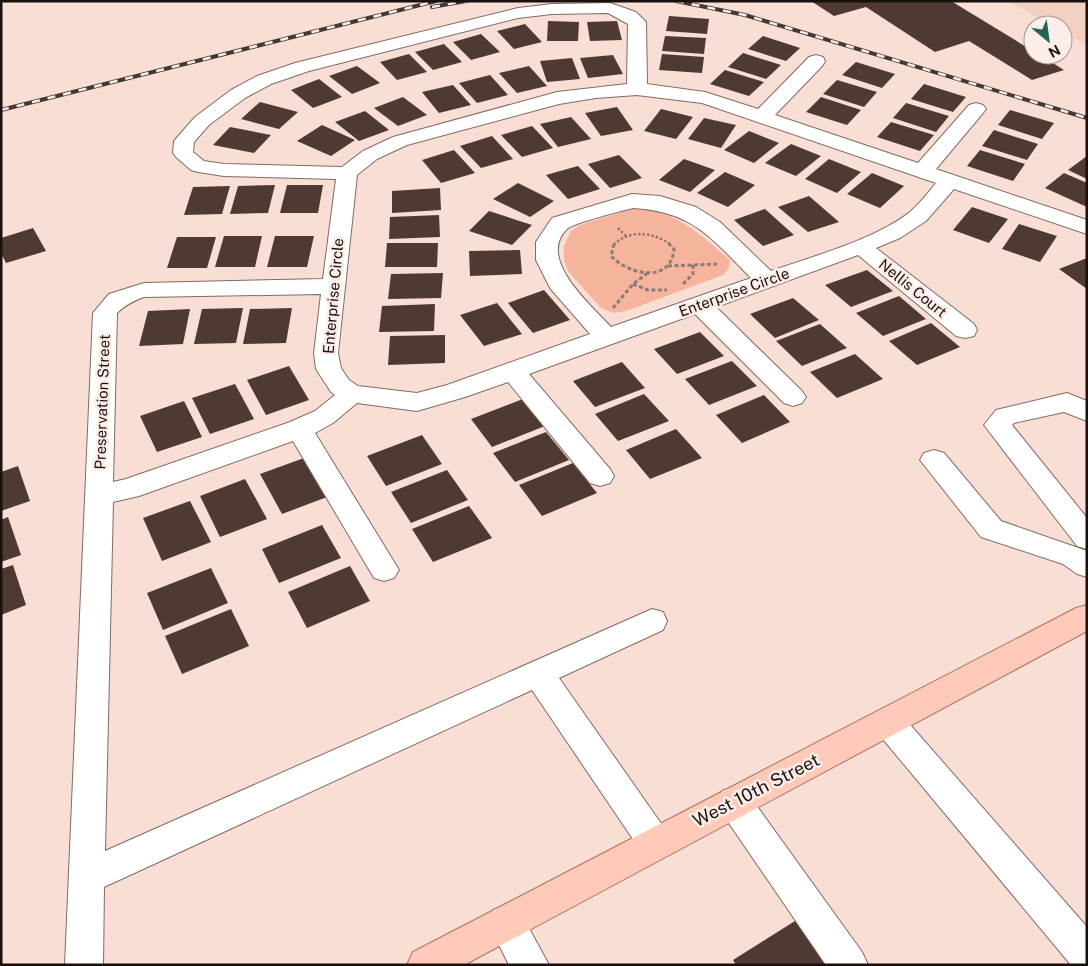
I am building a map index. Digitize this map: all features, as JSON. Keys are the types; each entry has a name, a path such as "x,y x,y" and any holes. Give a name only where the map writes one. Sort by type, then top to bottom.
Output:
{"main road":[{"name":"West 10th Street","path":"426,965 1087,617"}],"street":[{"path":"637,89 636,22 630,16 610,8 552,9 488,19 302,67 264,80 238,94 202,121 184,141 183,153 198,166 224,170 347,173 370,155 400,141 557,98 637,89 706,98 1087,227"},
{"path":"762,117 816,60"},
{"path":"922,172 976,109"},
{"name":"Enterprise Circle","path":"347,173 332,286 326,352 329,369 340,386 352,394 417,402 456,391 699,304 759,273 860,246 892,233 918,216 950,181"},
{"path":"606,337 558,283 547,260 547,242 560,223 632,201 660,203 688,212 712,227 759,273"},
{"name":"Nellis Court","path":"860,246 965,330"},
{"name":"Preservation Street","path":"84,965 105,313 112,302 125,295 144,290 332,286"},
{"path":"699,304 794,397"},
{"path":"513,371 600,476"},
{"path":"99,495 129,489 299,429 324,417 352,394"},
{"path":"1087,412 1067,402 1005,416 997,425 1087,538"},
{"path":"299,429 384,570"},
{"path":"934,460 991,529 1074,556 1087,566"},
{"path":"87,877 652,621"},
{"path":"538,673 655,843"},
{"path":"888,722 1087,955"},
{"path":"734,802 850,965"},
{"path":"506,923 530,965"}],"path":[{"path":"649,272 639,272 621,267 611,256 613,244 626,236 636,234 645,234 663,239 674,250 672,261 667,266"},
{"path":"680,286 693,274 693,264"},
{"path":"590,318 612,310 633,284 649,272 667,266 720,264 737,266 759,273"},
{"path":"633,284 648,290 669,289"}],"shaded area":[{"path":"1008,1 1087,1 1087,45 1073,37 1073,15 1032,15"},
{"path":"632,209 661,213 686,225 730,260 729,268 723,275 626,311 614,313 601,308 568,271 564,260 564,246 571,231 580,225"}],"building":[{"path":"811,1 951,1 1023,45 1023,65 1056,65 1064,70 1032,80 969,41 935,52 866,7 834,16"},
{"path":"669,16 709,19 707,34 666,31"},
{"path":"548,21 579,22 578,41 547,41"},
{"path":"617,21 622,40 590,41 587,22"},
{"path":"525,24 542,42 514,49 497,31"},
{"path":"481,34 500,52 471,60 453,42"},
{"path":"665,36 706,38 704,54 662,51"},
{"path":"763,36 800,48 786,61 748,49"},
{"path":"444,44 462,62 433,70 415,52"},
{"path":"743,53 781,65 766,79 728,67"},
{"path":"409,54 427,72 397,80 380,62"},
{"path":"662,54 704,57 702,73 659,70"},
{"path":"613,55 623,74 588,78 580,58"},
{"path":"572,58 580,79 547,82 540,61"},
{"path":"856,62 895,74 882,88 842,75"},
{"path":"357,66 380,83 352,94 329,76"},
{"path":"529,66 547,86 517,93 499,73"},
{"path":"725,70 764,82 749,96 710,84"},
{"path":"490,75 508,95 477,103 459,83"},
{"path":"319,79 342,97 313,108 291,90"},
{"path":"837,80 877,92 864,107 823,94"},
{"path":"924,84 966,97 953,112 911,99"},
{"path":"453,85 471,105 439,113 422,92"},
{"path":"403,97 427,115 398,126 374,108"},
{"path":"821,97 861,110 847,125 806,112"},
{"path":"260,102 298,112 279,129 241,119"},
{"path":"906,103 949,116 936,132 893,118"},
{"path":"617,107 633,130 601,136 585,113"},
{"path":"661,109 693,117 676,139 644,131"},
{"path":"1010,110 1054,123 1042,139 998,125"},
{"path":"365,111 389,130 359,141 335,122"},
{"path":"571,117 591,139 558,147 540,124"},
{"path":"704,118 736,125 721,148 688,139"},
{"path":"891,122 934,135 920,151 877,137"},
{"path":"322,125 355,140 331,156 297,141"},
{"path":"532,126 553,148 522,157 501,135"},
{"path":"230,127 271,135 254,153 213,145"},
{"path":"994,130 1038,144 1027,160 982,146"},
{"path":"749,131 779,143 754,163 724,150"},
{"path":"492,136 513,159 481,168 460,146"},
{"path":"791,144 821,156 796,176 765,163"},
{"path":"454,150 475,173 441,183 422,160"},
{"path":"980,150 1025,164 1013,181 967,166"},
{"path":"619,155 642,178 610,188 588,164"},
{"path":"1087,156 1087,179 1068,170"},
{"path":"684,159 715,170 690,192 659,180"},
{"path":"829,159 861,172 837,193 805,179"},
{"path":"578,166 600,189 568,199 546,175"},
{"path":"725,172 755,185 728,207 697,193"},
{"path":"872,173 904,186 880,208 847,194"},
{"path":"1064,173 1087,183 1087,207 1045,188"},
{"path":"518,183 554,201 530,217 493,199"},
{"path":"275,185 268,213 230,214 238,186"},
{"path":"287,185 323,185 318,213 280,213"},
{"path":"230,186 222,214 184,215 193,187"},
{"path":"440,188 441,210 392,213 392,191"},
{"path":"809,196 839,222 808,232 778,207"},
{"path":"972,207 1008,219 989,243 953,230"},
{"path":"765,209 794,235 763,246 734,220"},
{"path":"489,211 532,225 512,245 469,231"},
{"path":"439,215 440,237 389,239 390,217"},
{"path":"1019,224 1057,236 1040,262 1002,249"},
{"path":"33,228 46,251 6,263 1,253 1,238"},
{"path":"224,236 262,236 255,267 215,267"},
{"path":"275,236 314,236 307,267 267,267"},
{"path":"177,237 216,237 207,268 167,268"},
{"path":"387,243 438,243 437,267 385,267"},
{"path":"520,250 522,274 470,276 469,251"},
{"path":"1087,258 1087,289 1059,269"},
{"path":"867,270 893,291 851,307 825,285"},
{"path":"443,273 441,298 388,299 391,274"},
{"path":"544,290 570,320 533,333 508,303"},
{"path":"899,296 926,319 883,336 856,313"},
{"path":"793,298 819,320 775,338 750,314"},
{"path":"497,303 522,334 484,346 460,315"},
{"path":"435,304 434,331 379,332 382,306"},
{"path":"243,308 236,343 194,344 202,309"},
{"path":"292,308 286,343 243,344 250,309"},
{"path":"190,309 183,344 139,346 148,311"},
{"path":"931,323 960,347 917,365 889,341"},
{"path":"820,324 847,348 802,366 776,341"},
{"path":"700,332 724,356 677,374 654,349"},
{"path":"445,335 445,363 388,365 390,336"},
{"path":"855,354 883,379 837,398 810,372"},
{"path":"732,361 757,386 709,405 685,379"},
{"path":"622,362 645,388 595,407 573,381"},
{"path":"289,366 309,400 266,415 247,380"},
{"path":"235,384 254,419 210,434 192,398"},
{"path":"644,394 669,421 618,441 595,414"},
{"path":"764,395 790,422 742,443 716,415"},
{"path":"523,399 545,426 492,447 471,419"},
{"path":"184,401 202,437 157,452 140,416"},
{"path":"676,429 702,458 650,479 626,450"},
{"path":"546,432 569,460 515,482 493,453"},
{"path":"422,435 442,464 386,486 367,456"},
{"path":"304,458 327,497 282,514 260,474"},
{"path":"573,463 597,493 542,516 519,485"},
{"path":"18,466 30,501 1,511 1,472"},
{"path":"447,470 468,500 411,523 391,492"},
{"path":"245,479 267,519 220,537 200,496"},
{"path":"190,501 211,542 162,561 143,518"},
{"path":"469,506 492,538 433,562 412,529"},
{"path":"8,517 21,555 1,562 1,520"},
{"path":"322,525 341,558 279,583 262,549"},
{"path":"13,565 26,605 1,615 1,569"},
{"path":"350,566 370,601 307,628 288,592"},
{"path":"211,568 228,603 163,630 147,593"},
{"path":"231,609 249,646 182,674 165,636"},
{"path":"795,921 829,965 736,965 733,960"}],"railway":[{"path":"1,110 436,1"},
{"path":"432,7 466,1"},
{"path":"676,1 745,15 1087,118"}]}
